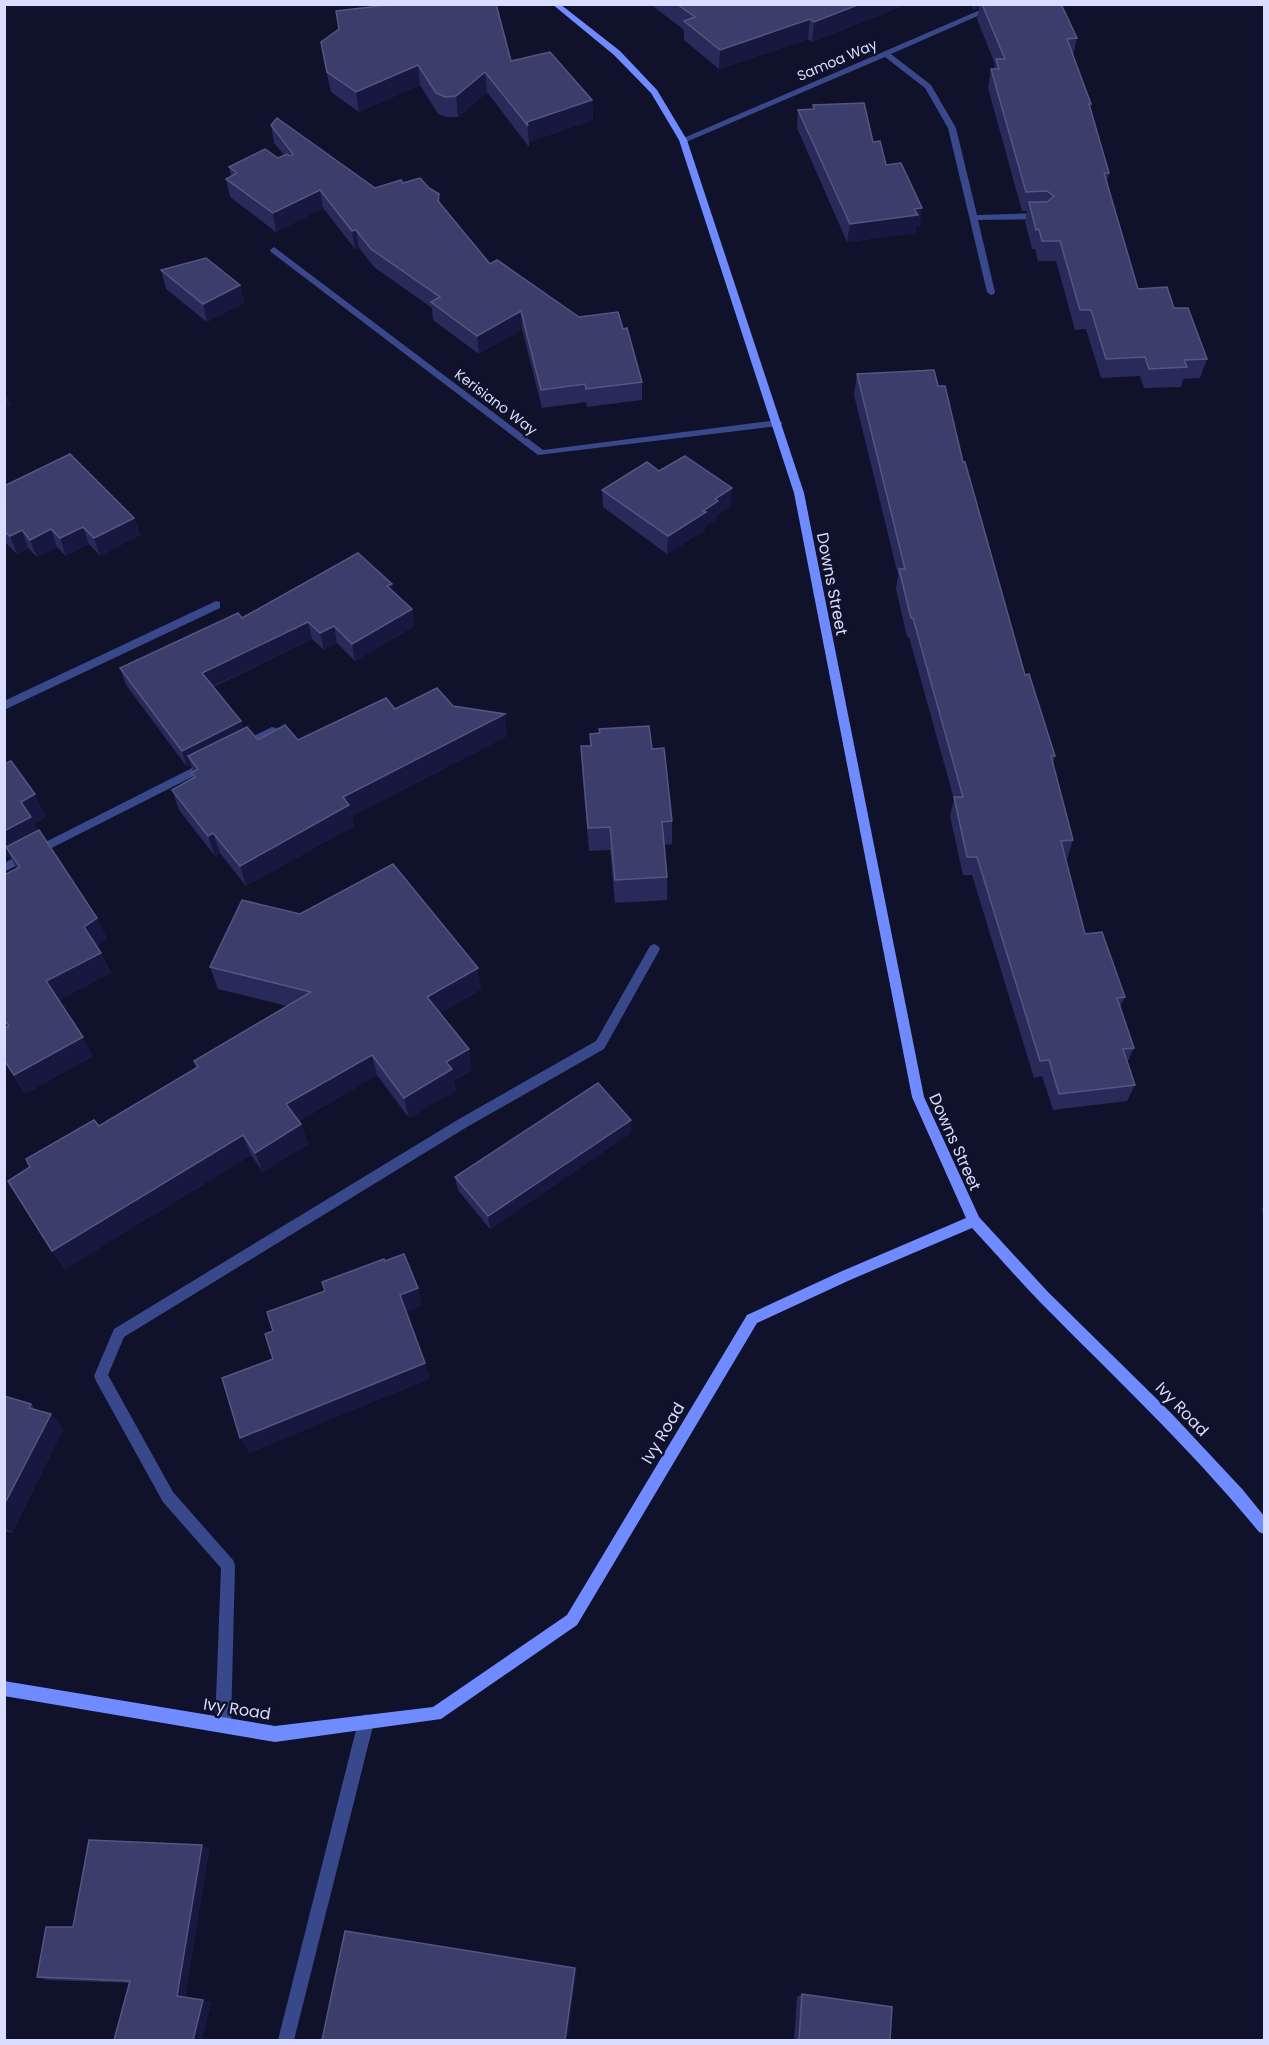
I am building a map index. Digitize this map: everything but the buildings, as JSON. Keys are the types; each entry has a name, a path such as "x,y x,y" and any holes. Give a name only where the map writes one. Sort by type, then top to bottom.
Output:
{"main road":[{"name":"Downs Street","path":"555,4 617,53 654,92 682,140 778,423 799,493 918,1097 974,1221"},
{"name":"Ivy Road","path":"4,1688 275,1734 436,1714 572,1620 752,1319 974,1221 1043,1296 1167,1419 1239,1495 1264,1527"}],"street":[{"name":"Samoa Way","path":"682,140 1002,4"},
{"path":"886,54 928,87 952,128 991,292"},
{"path":"974,218 1043,216"},
{"name":"Kerisiano Way","path":"274,250 541,453 778,423"},
{"path":"4,706 216,605"},
{"path":"4,868 272,731"},
{"path":"223,1725 228,1565 168,1497 101,1376 119,1333 463,1123 600,1045 654,949"},
{"path":"285,2040 366,1722"}]}
